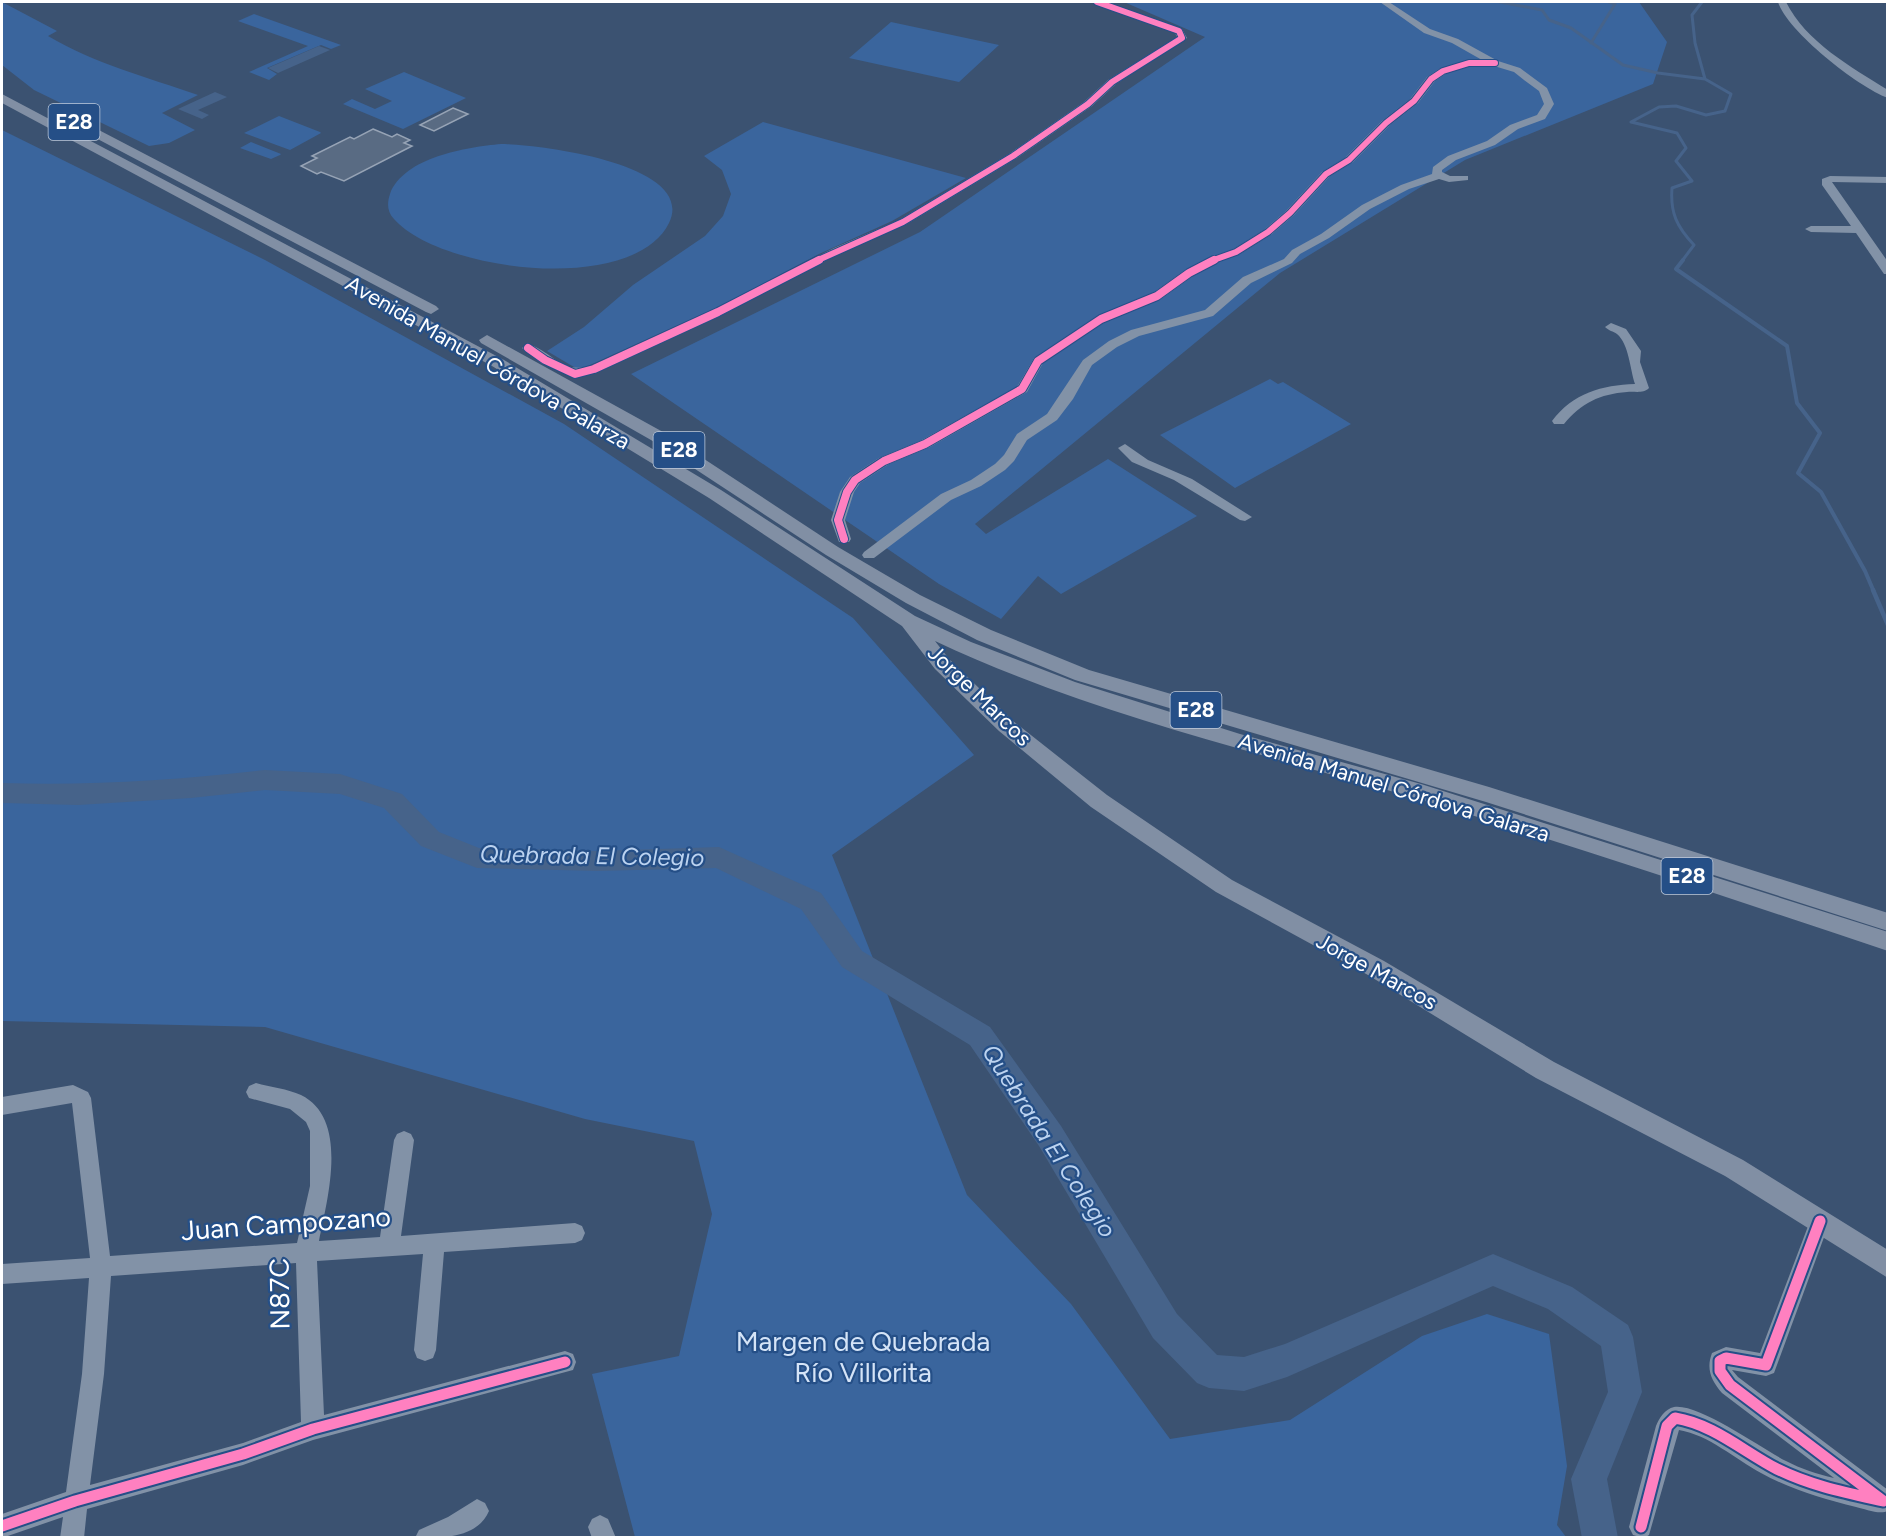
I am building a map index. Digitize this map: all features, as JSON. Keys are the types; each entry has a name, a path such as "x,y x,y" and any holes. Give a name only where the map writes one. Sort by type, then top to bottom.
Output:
{"main road":[{"name":"Avenida Manuel Córdova Galarza","path":"2,83 33,102 131,150 177,165 657,436 832,551 913,599 984,635 1082,675 1487,804 1887,922"},
{"name":"Avenida Manuel Córdova Galarza","path":"2,98 498,363 715,494 908,621 964,647 1068,687 1238,741 1421,792 1487,804 1887,942"},
{"path":"131,150 162,150"},
{"name":"Jorge Marcos","path":"908,621 942,663 1006,726 1099,801 1224,885 1376,968 1545,1070 1734,1168 1887,1265"}],"street":[{"path":"528,348 545,360 575,374 594,369 718,312 838,250 903,222 938,202 1013,156 1088,104 1112,82 1182,38 1179,31 1097,2"},
{"path":"1384,2 1427,31 1455,41 1495,63 1516,70 1546,94 1549,104 1541,117 1514,127 1491,143 1452,158 1437,169 1439,175"},
{"path":"1782,2 1784,13 1798,28 1887,95"},
{"path":"844,539 838,520 847,492 855,480 884,461 925,444 1022,389 1038,361 1076,334 1101,319 1157,296 1189,273 1218,258 1236,252 1268,232 1290,213 1326,174 1349,160 1380,128 1414,101 1431,79 1443,71 1469,63 1495,63"},
{"path":"869,555 946,497 976,483 1000,467 1022,436 1053,417 1088,363 1113,344 1135,333 1209,313 1236,292 1247,280 1288,261 1296,252 1325,236 1366,207 1405,187 1439,175 1449,179 1464,178"},
{"path":"1887,180 1830,179 1826,181 1887,271"},
{"path":"1811,229 1858,230"},
{"path":"1558,421 1574,404 1585,399 1627,387 1643,388 1634,362 1635,351 1622,332 1611,327"},
{"path":"1125,448 1132,457 1179,477 1245,517"},
{"name":"N87C","path":"256,1092 296,1102 313,1116 320,1131 320,1186 306,1251 313,1430"},
{"path":"2,1107 73,1094 81,1098 101,1265 93,1374 72,1538"},
{"path":"390,1246 404,1140"},
{"path":"1641,1527 1667,1426 1675,1418 1685,1418 1777,1469 1831,1491 1883,1501 1730,1385 1721,1375 1719,1367 1720,1361 1726,1358 1766,1365 1820,1221"},
{"name":"Juan Campozano","path":"2,1274 101,1265 575,1233"},
{"path":"424,1350 434,1243"},
{"path":"2,1526 75,1501 243,1454 313,1430 565,1362"},
{"path":"427,1538 456,1526 477,1511"}],"green space":[{"path":"2,2 57,31 48,36 66,46 122,69 198,95 162,113 195,130 169,143 149,146 34,90 2,65"},
{"path":"1124,2 1639,2 1667,42 1653,84 1465,160 1280,273 975,524 986,534 1108,459 1197,516 1061,594 1038,576 1001,619 939,584 631,374 920,232 1205,37"},
{"path":"254,14 341,45 331,49 321,45 267,68 277,74 269,80 249,72 308,46 238,21"},
{"path":"891,22 999,45 959,82 849,58"},
{"path":"404,72 466,98 403,129 343,104 352,99 375,109 392,101 365,89"},
{"path":"279,116 321,133 290,150 244,133"},
{"path":"763,122 966,178 892,221 819,254 720,306 579,370 547,351 584,327 633,285 705,236 723,216 731,194 722,170 704,156"},
{"name":"Margen de Quebrada Río Villorita","path":"2,130 265,260 564,424 853,618 974,755 832,855 967,1195 1071,1304 1170,1439 1290,1420 1422,1336 1487,1314 1549,1334 1567,1466 1557,1525 1566,1537 635,1537 592,1374 679,1356 712,1214 694,1141 585,1119 265,1027 2,1021"},
{"path":"251,142 281,154 271,159 240,148"},
{"path":"501,144 577,153 609,161 638,172 660,185 672,202 669,223 649,246 617,260 578,268 535,268 491,262 451,252 417,237 394,219 390,213 388,201 390,194 397,181 408,171 438,156 455,151"},
{"path":"1270,379 1278,384 1283,382 1351,424 1235,488 1160,435"}],"shaded area":[{"path":"319,46 330,50 278,73 268,68"},
{"path":"215,92 227,97 198,110 209,115 202,119 178,109"}],"building":[{"path":"453,108 468,114 434,131 420,125"},
{"path":"373,129 392,137 397,134 410,140 404,143 412,146 344,181 321,172 317,174 301,166 317,158 312,156 350,137 354,139"}],"waterway":[{"path":"1500,2 1542,10 1549,20 1571,28 1591,42"},
{"path":"1591,42 1615,4 1609,2"},
{"path":"1702,2 1692,15 1695,43 1705,79"},
{"path":"1591,42 1623,65 1658,73 1705,79"},
{"path":"1682,261 1694,245 1676,219 1672,205 1672,188 1692,181 1676,161 1686,148 1677,133 1631,122 1659,107 1676,106 1706,115 1725,111 1731,94 1705,79"},
{"path":"1683,260 1676,269 1787,346 1797,403 1820,433 1798,473 1821,492 1865,571 1874,592"},
{"path":"1873,590 1888,625"},
{"name":"Quebrada El Colegio","path":"2,793 78,795 191,788 265,780 340,784 393,801 430,839 477,858 597,861 719,857 811,901 852,959 980,1036 1050,1136 1165,1326 1209,1371 1244,1374 1287,1360 1493,1270 1560,1298 1616,1337 1625,1392 1589,1479 1600,1538"}],"cycle path":[{"path":"528,348 545,360 575,374 594,369 718,312 838,250 903,222 1013,156 1088,104 1112,82 1182,38 1179,31 1097,2"},
{"path":"844,539 838,520 847,492 855,480 884,461 925,444 1022,389 1038,361 1101,319 1157,296 1189,273 1218,258 1236,252 1268,232 1290,213 1326,174 1349,160 1386,123 1414,101 1431,79 1443,71 1469,63 1495,63"},
{"path":"1641,1527 1667,1426 1675,1418 1698,1424 1790,1475 1829,1488 1883,1501 1730,1385 1719,1368 1720,1361 1726,1358 1766,1365 1820,1221"},
{"path":"2,1526 75,1501 243,1454 313,1429 565,1362"}]}
